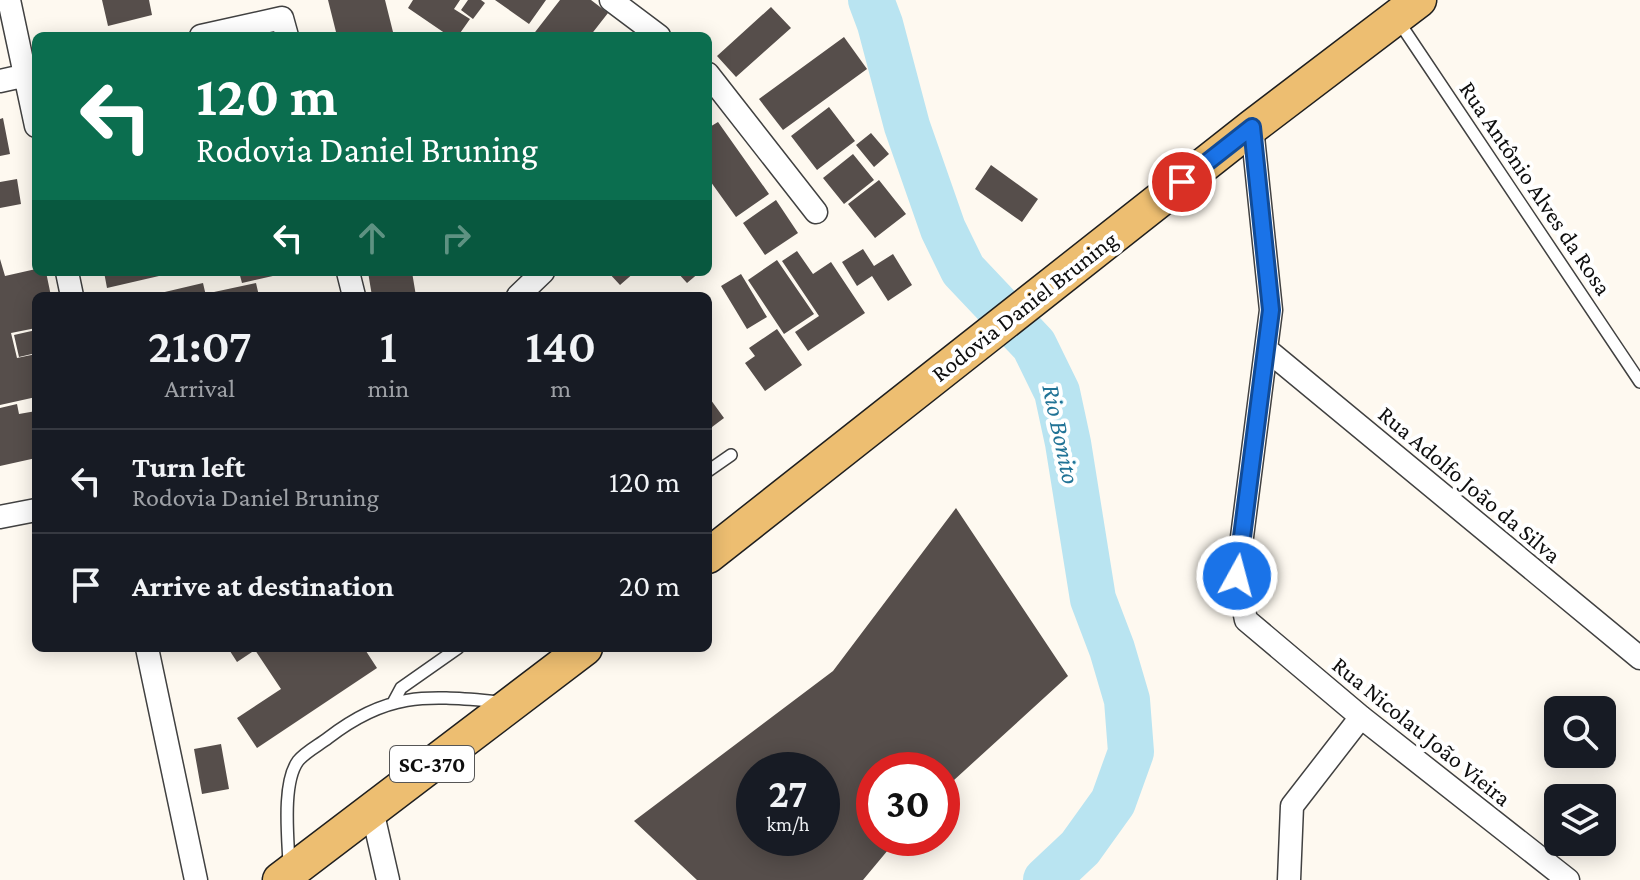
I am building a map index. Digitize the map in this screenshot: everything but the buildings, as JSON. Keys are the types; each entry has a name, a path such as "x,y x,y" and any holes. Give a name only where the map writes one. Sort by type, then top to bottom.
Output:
{"main road":[{"name":"Rodovia Daniel Bruning","path":"712,550 1252,127 1408,9"},
{"name":"SC-370","path":"285,876 580,652"}],"street":[{"path":"0,81 30,74 9,0"},
{"path":"611,0 654,32"},
{"path":"238,32 284,27"},
{"path":"712,79 816,212"},
{"path":"1252,127 1271,310 1266,349"},
{"path":"522,292 539,276"},
{"name":"Rua Nicolau João Vieira","path":"1266,349 1237,576 1246,620 1361,717 1568,880"},
{"name":"Rua Adolfo João da Silva","path":"1266,349 1640,658"},
{"path":"0,517 32,511"},
{"path":"148,652 196,880"},
{"path":"1289,880 1292,806 1361,717"},
{"path":"372,810 388,880"}],"lane":[{"name":"Rua Antônio Alves da Rosa","path":"1408,9 1640,382"},
{"path":"712,468 731,455"},
{"path":"394,701 401,688 452,652"},
{"path":"285,876 287,798 298,762 338,730 394,701 436,697 511,703"}],"waterway":[{"name":"Rio Bonito","path":"871,0 907,126 943,229 963,270 1034,345 1057,392 1093,599 1127,700 1131,752 1113,802 1080,848 1046,880"}],"route":[{"path":"1182,182 1252,127 1271,310 1237,576"}]}
